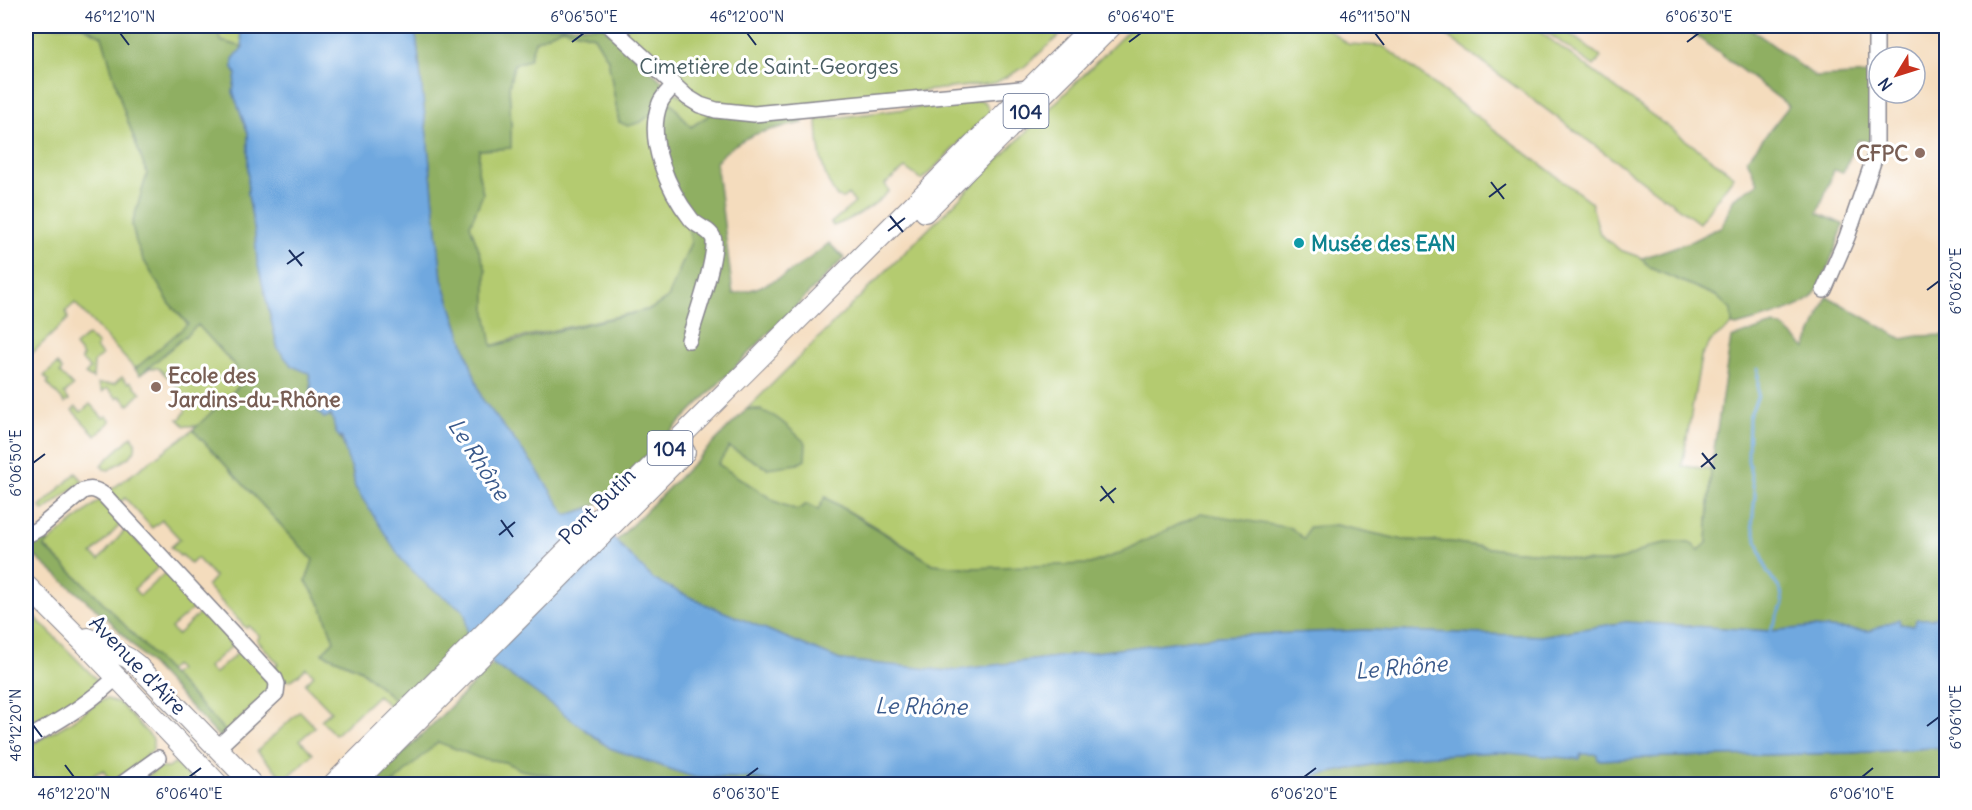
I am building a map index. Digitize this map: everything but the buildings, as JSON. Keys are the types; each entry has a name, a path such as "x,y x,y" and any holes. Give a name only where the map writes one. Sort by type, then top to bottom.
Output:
{"main road":[{"name":"104","path":"935,193 997,121 1092,26"},
{"name":"104","path":"935,193 1112,26"},
{"name":"Pont Butin","path":"413,715 935,193"},
{"name":"Avenue d'Aïre","path":"26,585 216,782"},
{"path":"61,620 97,644 132,661 252,784"},
{"name":"104","path":"354,784 413,715"},
{"name":"104","path":"333,784 413,715"}],"street":[{"path":"610,26 687,97 700,105 716,110 744,114 804,110 1030,88"},
{"path":"1824,290 1847,237 1876,153 1876,26"},
{"path":"674,85 661,100 657,114 661,165 691,219 708,231 714,240 713,256 689,340"},
{"path":"984,92 994,106 997,121"},
{"path":"26,533 32,533 38,529 83,492 90,489 96,490 104,495 275,679 276,693 217,748"},
{"path":"26,740 81,707 116,677"},
{"path":"122,784 158,758"}],"green space":[{"path":"26,26 82,26 102,36 123,108 147,174 132,225 143,259 170,304 188,325 135,369 75,303 66,311 68,319 26,359"},
{"path":"82,26 215,26 221,41 243,47 233,59 236,74 233,92 248,133 248,195 255,233 257,261 278,349 292,366 309,373 311,400 324,418 331,415 335,421 335,431 348,457 355,487 427,585 463,610 466,617 467,634 404,698 399,693 394,699 360,669 322,653 334,641 321,605 306,581 313,560 193,430 242,383 236,367 198,325 140,375 135,369 188,324 170,304 143,259 136,242 132,225 147,174 123,108 102,36"},
{"path":"215,26 242,26 240,31 243,47 221,41"},
{"path":"414,26 603,26 666,85 662,92 691,127 711,114 801,116 803,123 756,134 735,145 716,162 733,294 772,282 808,260 829,243 844,258 598,504 566,516 533,464 482,399 442,279","holes":["562,28 594,36 608,59 619,122 628,126 641,122 651,114 687,222 691,242 668,298 651,309 492,346 486,312 486,270 470,225 483,194 478,172 479,150 511,148 509,87 514,64 529,60 535,41"]},
{"name":"Cimetière de Saint-Georges","path":"617,26 1070,26 1023,68 995,83 746,109 698,99"},
{"path":"1133,26 1323,26 1348,44 1383,46 1591,202 1600,234 1620,250 1642,258 1650,268 1716,296 1732,310 1732,325 1711,341 1701,357 1682,466 1711,469 1707,544 1699,550 1690,543 1666,543 1651,546 1626,558 1611,562 1596,562 1579,561 1546,553 1503,550 1450,542 1403,540 1336,525 1304,540 1118,554 1090,564 972,568 933,564 825,497 818,510 807,504 797,510 776,502 717,464 729,446 767,468 761,409 747,409"},
{"path":"1434,26 1532,26 1734,176 1699,223"},
{"path":"1538,26 1559,26 1601,57 1594,66"},
{"path":"1683,26 1747,26 1816,77 1867,74 1867,105 1872,105 1873,142 1858,140 1843,172 1834,170 1818,213 1844,225 1821,284 1805,303 1776,315 1736,326 1732,325 1731,310 1716,296 1650,268 1642,258 1692,241 1722,226 1734,198 1758,183 1747,159 1789,106"},
{"path":"562,28 594,36 608,59 619,122 652,113 687,222 691,242 668,298 651,309 513,339 491,346 470,225 483,194 478,172 479,150 510,148 509,87 514,64 529,60 534,41"},
{"path":"675,92 711,114 691,127 667,98"},
{"path":"980,100 985,102 990,112 922,180 905,168 885,184 889,191 877,202 856,216 833,226 831,223 855,203 848,194 843,198 837,197 827,179 820,151 817,120"},
{"path":"1827,296 1902,339 1946,335 1946,612 1932,619 1917,619 1913,626 1899,624 1899,620 1870,631 1812,627 1770,631 1626,622 1541,636 1366,630 1220,636 949,671 840,660 700,602 654,580 616,541 747,409 765,412 786,425 806,443 805,460 798,464 767,468 729,447 718,464 776,502 797,510 807,504 818,510 825,497 933,564 972,568 1090,564 1118,554 1201,513 1291,528 1304,539 1309,527 1336,525 1403,540 1450,542 1503,550 1546,553 1579,561 1611,562 1626,558 1651,546 1666,543 1690,543 1699,550 1707,543 1711,469 1731,338 1774,325 1783,327 1806,348"},
{"path":"198,325 236,367 242,383 198,426 185,426 178,419 185,412 185,398 176,385 158,368 150,368 140,375"},
{"path":"88,335 98,345 96,348 102,355 94,362 93,379 85,374 90,369 81,359 83,356 75,346"},
{"path":"57,364 62,370 60,373 73,386 64,394 69,400 65,403 47,383 49,381 44,376"},
{"path":"122,377 128,383 131,382 141,393 129,405 107,388 102,392 98,384 114,384"},
{"path":"90,404 103,418 106,416 111,421 96,436 72,410 76,407 81,412"},
{"path":"193,430 313,560 306,581 321,605 334,641 322,653 359,669 394,699 389,706 378,695 335,735 321,720 331,711 305,684 314,675 306,668 290,680 286,681 278,676 273,671 278,663 257,640 260,636 249,626 246,628 207,586 215,577 197,558 191,564 171,547 180,539 162,520 152,528 125,498 118,504 108,492"},
{"path":"132,436 135,443 133,453 109,470 104,469 101,465"},
{"path":"76,473 83,481 44,511 40,507"},
{"path":"100,500 121,524 92,554 99,560 126,529 160,566 134,589 140,596 166,572 196,606 171,628 177,635 202,611 233,645 208,667 214,674 241,650 269,681 267,693 226,732 172,675 178,670 174,665 168,671 96,595 44,546"},
{"path":"40,533 48,543 44,547 96,595 226,732 220,738 111,622 31,553 28,541"},
{"path":"26,608 100,683 65,709 26,729"},
{"path":"493,664 610,748 693,777 750,778 792,784 569,784 548,775 521,770 505,762 479,758 438,742 392,784 373,784"},
{"path":"107,699 119,703 153,739 153,750 111,783 103,770 93,775 97,784 36,784 28,757 30,745"},
{"path":"300,711 315,727 300,740 313,754 288,777 288,783 257,751"},
{"path":"421,735 479,758 505,762 521,770 548,775 569,784 373,784"},
{"path":"1946,747 1946,784 1271,784 1417,756 1496,752 1598,754 1598,760 1851,753"},
{"path":"175,763 196,784 135,784 159,768 169,768"}],"water":[{"name":"Le Rhône","path":"242,26 414,26 442,279 482,399 533,464 566,515 592,508 616,541 654,580 700,602 840,660 949,671 1220,636 1366,630 1541,636 1626,622 1770,631 1812,627 1870,631 1899,619 1900,624 1913,626 1917,619 1932,619 1946,612 1946,747 1851,753 1598,760 1597,754 1581,754 1579,759 1496,752 1417,756 1271,784 792,784 750,778 693,777 610,748 493,664 467,634 466,617 463,610 427,585 402,560 355,487 353,472 342,438 335,431 331,415 324,418 312,401 309,373 292,366 278,349 257,261 255,233 248,195 248,133 233,92 236,74 233,59 243,47 240,31"}],"waterway":[{"path":"1758,369 1758,396 1749,417 1748,460 1755,495 1752,525 1767,571 1781,591 1783,604 1770,631"}],"place":[{"name":"CFPC","path":"1920,153"},
{"name":"Musée des EAN","path":"1299,243"},
{"name":"Ecole des Jardins-du-Rhône","path":"156,387"}]}
